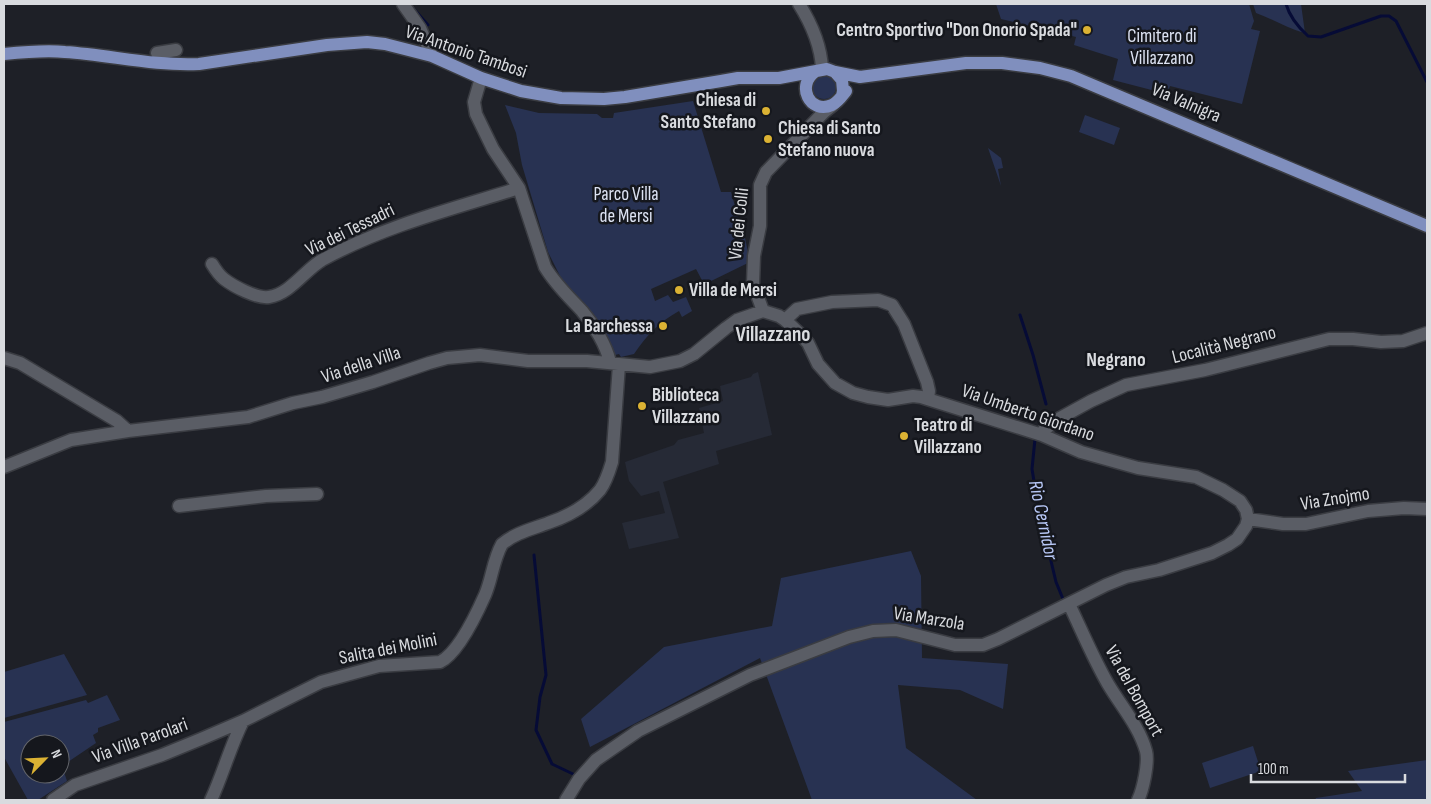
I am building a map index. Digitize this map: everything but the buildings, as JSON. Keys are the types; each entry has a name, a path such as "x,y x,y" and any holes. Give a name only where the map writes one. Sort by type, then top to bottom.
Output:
{"main road":[{"name":"Via Antonio Tambosi","path":"4,54 66,52 165,55 200,64 327,45 367,42 384,44 432,56 481,78 521,91 561,98 604,99 625,98 738,78 779,78 819,70"},
{"name":"Via Valnigra","path":"835,72 860,77 966,63 984,63 1020,65 1071,76 1427,226"},
{"path":"837,100 843,85 842,80 835,72 819,70 808,78 805,88 808,98 813,103 822,107 837,100 860,77"},
{"path":"779,78 794,81 805,88"}],"street":[{"path":"403,4 420,28 432,56"},
{"path":"799,4 809,20 822,55 819,70"},
{"path":"481,78 474,102 476,114 493,149 519,188 544,267 586,316 615,364"},
{"name":"Via dei Colli","path":"763,312 752,284 754,256 760,226 760,185 766,172 837,100"},
{"path":"810,127 813,103"},
{"name":"Via dei Tessadri","path":"212,264 224,279 251,294 269,297 288,288 319,262 371,236 403,224 519,188"},
{"path":"763,312 786,320 797,309 832,302 878,300 892,305 904,324 927,382 928,399"},
{"name":"Via della Villa","path":"4,467 71,440 128,431 248,417 373,382 429,362 459,357 480,355 528,361 587,361 650,366 680,360 694,354 738,320 763,312"},
{"name":"Via Umberto Giordano","path":"786,320 808,343 818,364 826,374 835,383 853,392 868,397 888,400 913,396 928,399 1042,435 1081,452 1138,468 1196,477 1207,481 1240,501 1246,510 1247,522"},
{"name":"Località Negrano","path":"1042,435 1044,430 1060,418 1091,400 1126,385 1205,370 1329,339 1381,342 1403,341 1427,332"},
{"path":"4,358 20,364 118,421 128,431"},
{"name":"Salita dei Molini","path":"243,721 321,682 379,666 440,662 452,654 485,595 502,544 523,531 568,514 588,502 600,491 612,462 615,364"},
{"path":"179,506 266,496 317,494"},
{"name":"Via Znojmo","path":"1247,522 1306,524 1368,511 1404,508 1427,509"},
{"name":"Via Marzola","path":"566,800 579,778 596,760 638,731 750,675 849,637 873,631 896,630 955,645 983,645 1106,585 1126,577 1159,570 1212,553 1237,539 1247,522"},
{"name":"Via del Bomport","path":"1069,604 1093,656 1137,728 1147,753 1142,791 1138,800"},
{"path":"211,800 220,780 233,740 243,721"},
{"name":"Via Villa Parolari","path":"53,800 76,785 162,755 243,721"}],"shaded area":[{"path":"758,372 772,435 716,451 719,464 663,482 679,538 629,549 622,523 665,513 659,491 641,496 629,481 625,462 674,445 678,440 704,433 699,408 723,401 720,386 751,377"}],"green space":[{"name":"Cimitero di Villazzano","path":"996,4 1249,4 1254,21 1251,29 1260,31 1242,104 1170,86 1167,94 1113,80 1118,59 1074,45 1076,37 1001,19"},
{"path":"1253,4 1301,4 1305,33 1256,13"},
{"path":"824,75 833,78 836,87 833,96 824,99 815,96 812,87 815,78"},
{"name":"Parco Villa de Mersi","path":"693,101 721,192 731,192 740,224 743,228 750,262 704,284 696,269 651,289 655,301 668,295 673,302 686,297 692,311 682,317 679,311 665,320 634,354 621,357 619,354 615,355 566,288 548,252 522,165 516,133 505,105 539,113 597,114 602,118 613,118 614,113"},
{"path":"1085,115 1120,128 1114,145 1079,132"},
{"path":"988,148 1001,158 1003,168 998,169 1001,186"},
{"path":"911,551 921,576 922,658 1008,664 1003,709 960,690 898,685 906,748 977,800 812,800 760,658 590,747 581,719 664,647 772,626 781,578"},
{"path":"64,654 87,695 4,718 4,672"},
{"path":"107,695 120,720 98,728 98,732 93,735 96,743 70,761 70,734 20,734 20,784 62,784 38,800 28,800 4,757 4,722 86,700 88,703"},
{"path":"1253,746 1261,771 1210,788 1202,763"},
{"path":"1427,760 1427,800 1315,800 1316,798 1362,791 1348,771"}],"waterway":[{"path":"1286,4 1295,22 1308,36 1321,37 1381,16 1389,16 1396,21 1427,82"},
{"name":"Rio Cernidor","path":"412,7 428,25"},
{"name":"Rio Cernidor","path":"1020,315 1046,404"},
{"name":"Rio Cernidor","path":"1035,439 1032,469 1038,506 1056,582 1063,599"},
{"path":"534,555 546,675 540,697 536,730 552,764 573,774"}],"place":[{"name":"Centro Sportivo \"Don Onorio Spada\"","path":"1087,30"},
{"name":"Chiesa di Santo Stefano","path":"766,111"},
{"name":"Chiesa di Santo Stefano nuova","path":"768,139"},
{"name":"Villa de Mersi","path":"679,290"},
{"name":"La Barchessa","path":"663,326"},
{"name":"Biblioteca Villazzano","path":"642,406"},
{"name":"Teatro di Villazzano","path":"904,436"}],"district":[{"name":"Villazzano","path":"773,334"},
{"name":"Negrano","path":"1116,360"}]}
